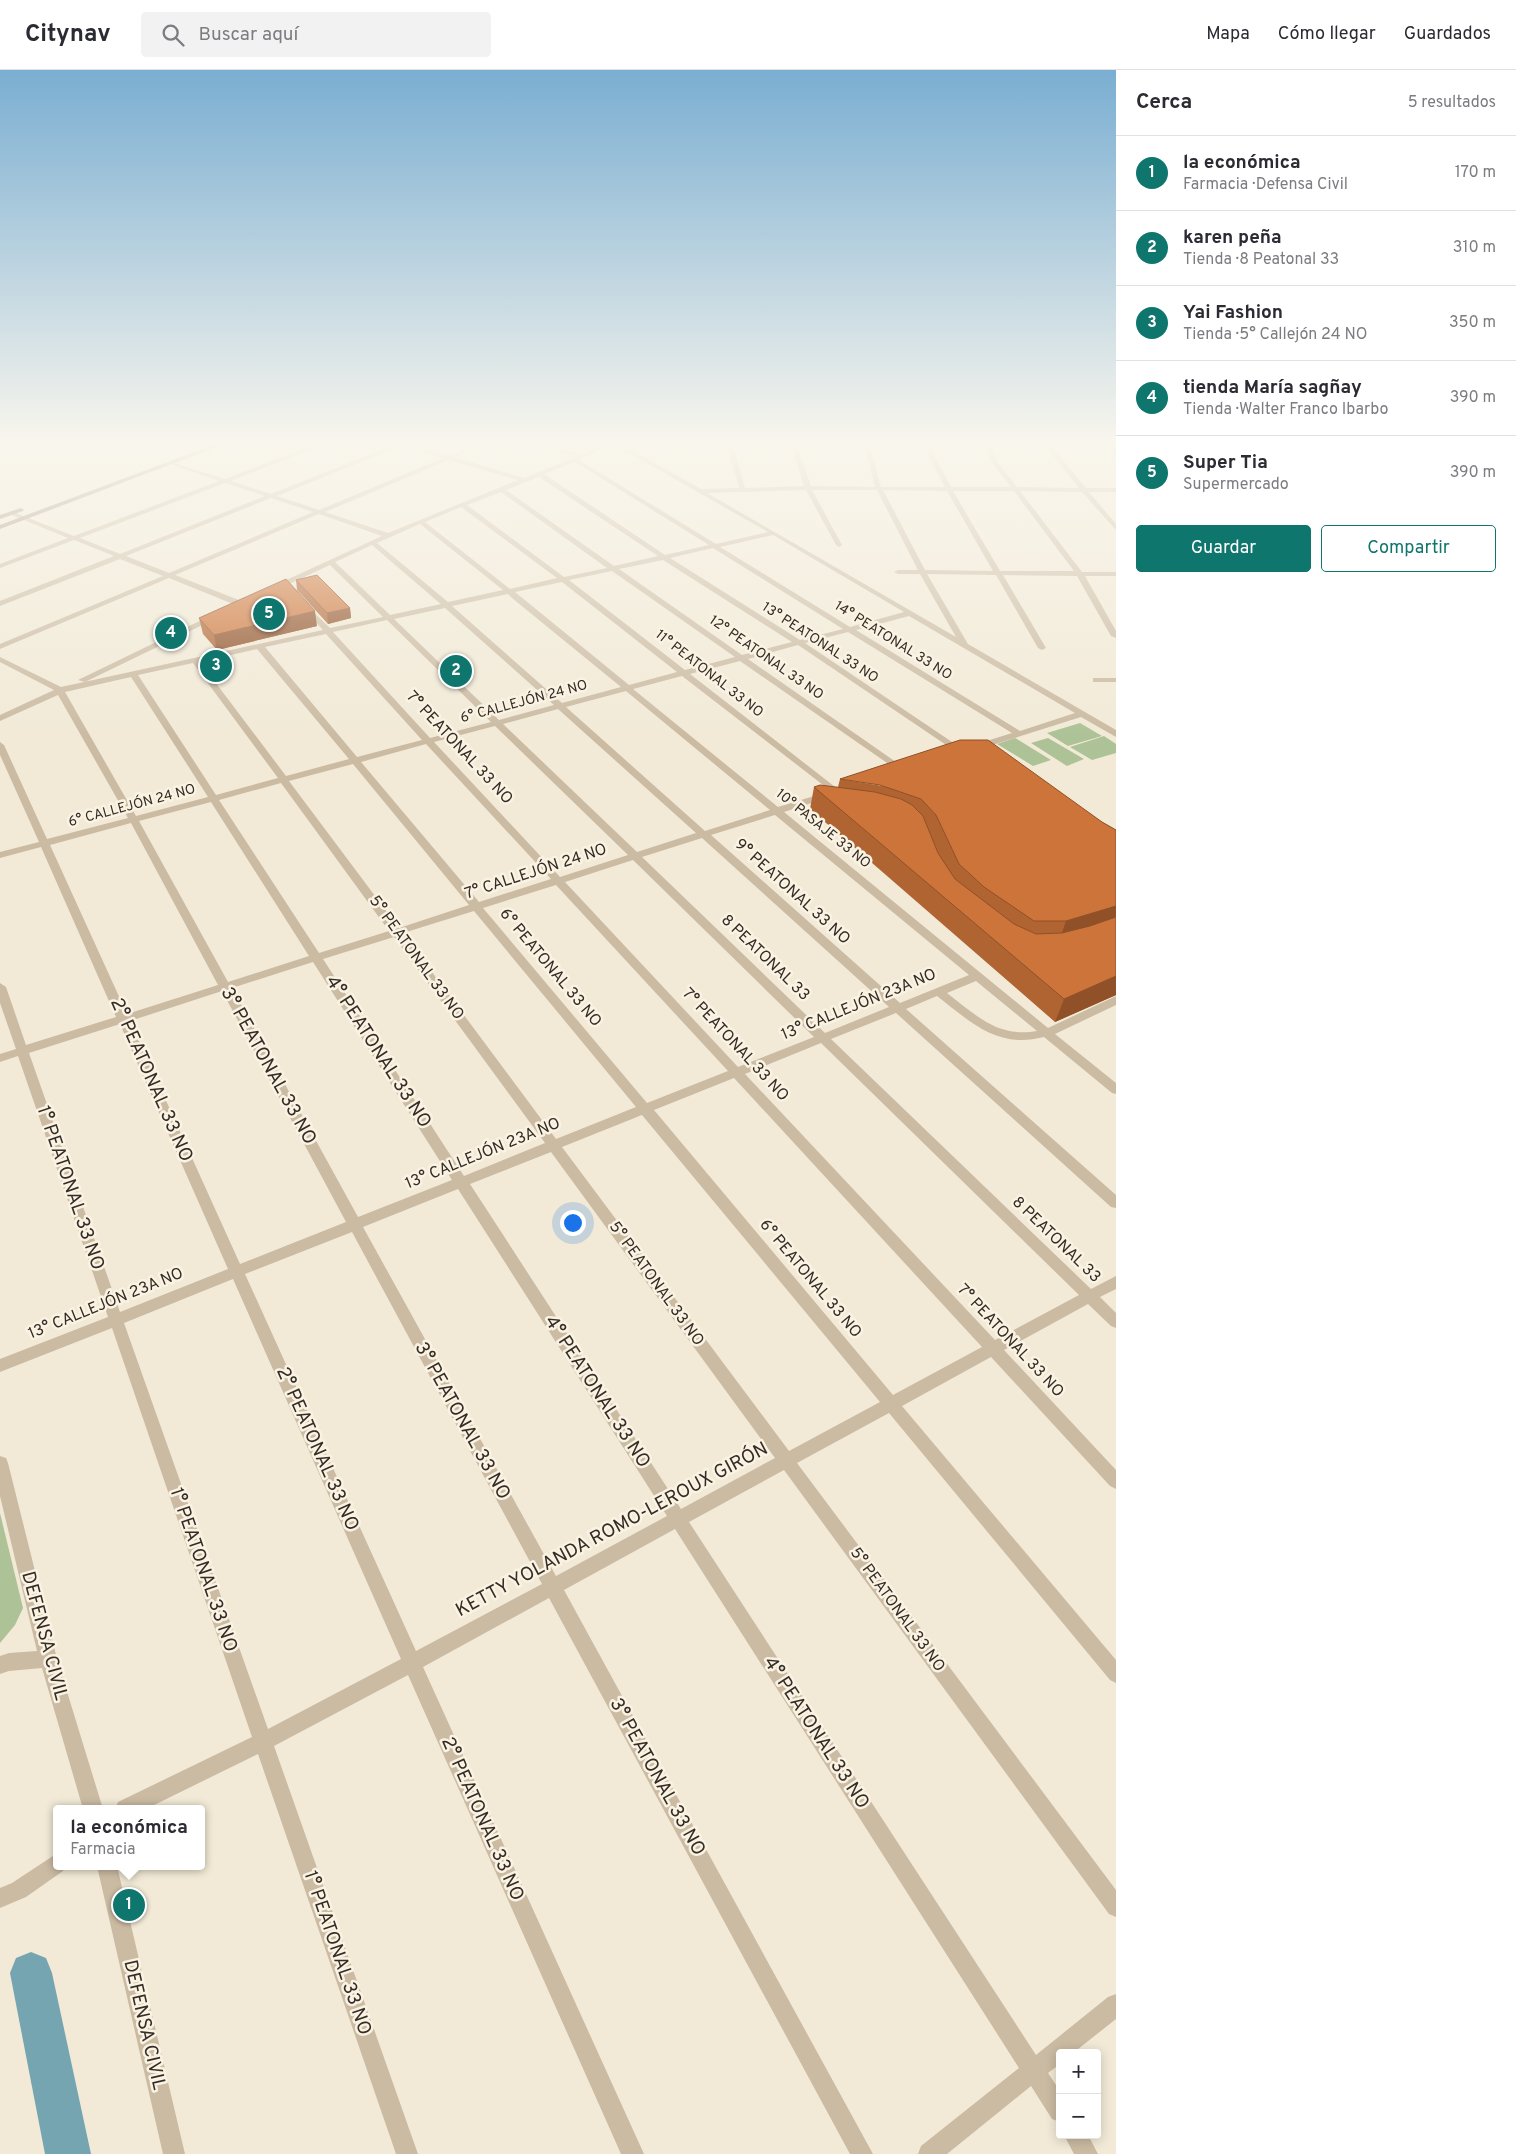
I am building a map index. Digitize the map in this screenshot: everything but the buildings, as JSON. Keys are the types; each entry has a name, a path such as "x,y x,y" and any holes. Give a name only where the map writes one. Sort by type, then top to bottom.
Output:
{"street":[{"path":"0,566 62,542"},
{"path":"84,542 241,604"},
{"path":"0,604 154,542"},
{"path":"0,647 246,542"},
{"path":"267,591 371,542"},
{"name":"9° PEATONAL 33 NO","path":"372,542 560,706 1116,1203"},
{"name":"10° PASAJE 33 NO","path":"447,542 1116,1090"},
{"name":"11° PEATONAL 33 NO","path":"513,542 841,791"},
{"name":"12° PEATONAL 33 NO","path":"575,542 902,771"},
{"name":"13° PEATONAL 33 NO","path":"641,542 799,643 961,752"},
{"name":"14° PEATONAL 33 NO","path":"709,542 1019,734"},
{"path":"0,659 60,690 732,542"},
{"path":"790,542 1116,734"},
{"path":"907,542 966,646"},
{"path":"980,542 1042,648"},
{"path":"1056,542 1080,574 1115,636"},
{"name":"8 PEATONAL 33","path":"330,561 1116,1322"},
{"path":"898,572 1116,574"},
{"path":"284,582 291,590"},
{"name":"7° PEATONAL 33 NO","path":"298,597 428,741 1116,1481"},
{"path":"233,608 250,600"},
{"path":"0,718 151,649 225,612"},
{"name":"6° CALLEJÓN 24 NO","path":"0,855 910,613"},
{"path":"260,647 355,761"},
{"path":"151,649 149,660 178,665"},
{"name":"5° PEATONAL 33 NO","path":"196,661 1116,1907"},
{"name":"4° PEATONAL 33 NO","path":"134,675 1056,2104"},
{"path":"1096,680 1116,680"},
{"name":"3° PEATONAL 33 NO","path":"60,690 225,986 862,2154"},
{"path":"944,758 1081,714"},
{"name":"2° PEATONAL 33 NO","path":"0,745 633,2154"},
{"name":"6° PEATONAL 33 NO","path":"355,761 1116,1674"},
{"name":"7° CALLEJÓN 24 NO","path":"0,1058 841,791"},
{"name":"13° CALLEJÓN 23A NO","path":"0,1366 978,976"},
{"name":"1° PEATONAL 33 NO","path":"0,987 407,2154"},
{"path":"939,992 994,1032 1011,1037 1028,1037 1048,1033 1116,1001"},
{"name":"KETTY YOLANDA ROMO-LEROUX GIRÓN","path":"133,1805 263,1742 412,1663 1116,1282"},
{"name":"DEFENSA CIVIL","path":"0,1463 48,1659 91,1805"},
{"path":"0,1665 9,1662 48,1659"},
{"path":"0,1898 19,1890 53,1866"},
{"name":"DEFENSA CIVIL","path":"108,1870 174,2154"},
{"path":"928,2154 1116,2004"},
{"path":"1078,2139 1087,2154"}],"green space":[{"path":"1080,723 1102,736 1068,746 1047,733"},
{"path":"1104,736 1116,744 1116,753 1092,760 1070,747"},
{"path":"1015,738 1051,760 1033,766 997,744"},
{"path":"1048,738 1084,759 1067,766 1031,743"},
{"path":"0,1513 23,1608 15,1625 0,1643"}],"waterway":[{"path":"31,1973 68,2154"}],"place":[{"name":"Super Tia","path":"269,614"},
{"name":"tienda María sagñay","path":"171,633"},
{"name":"Yai Fashion","path":"216,666"},
{"name":"karen peña","path":"456,671"},
{"name":"la económica","path":"129,1905"}]}
